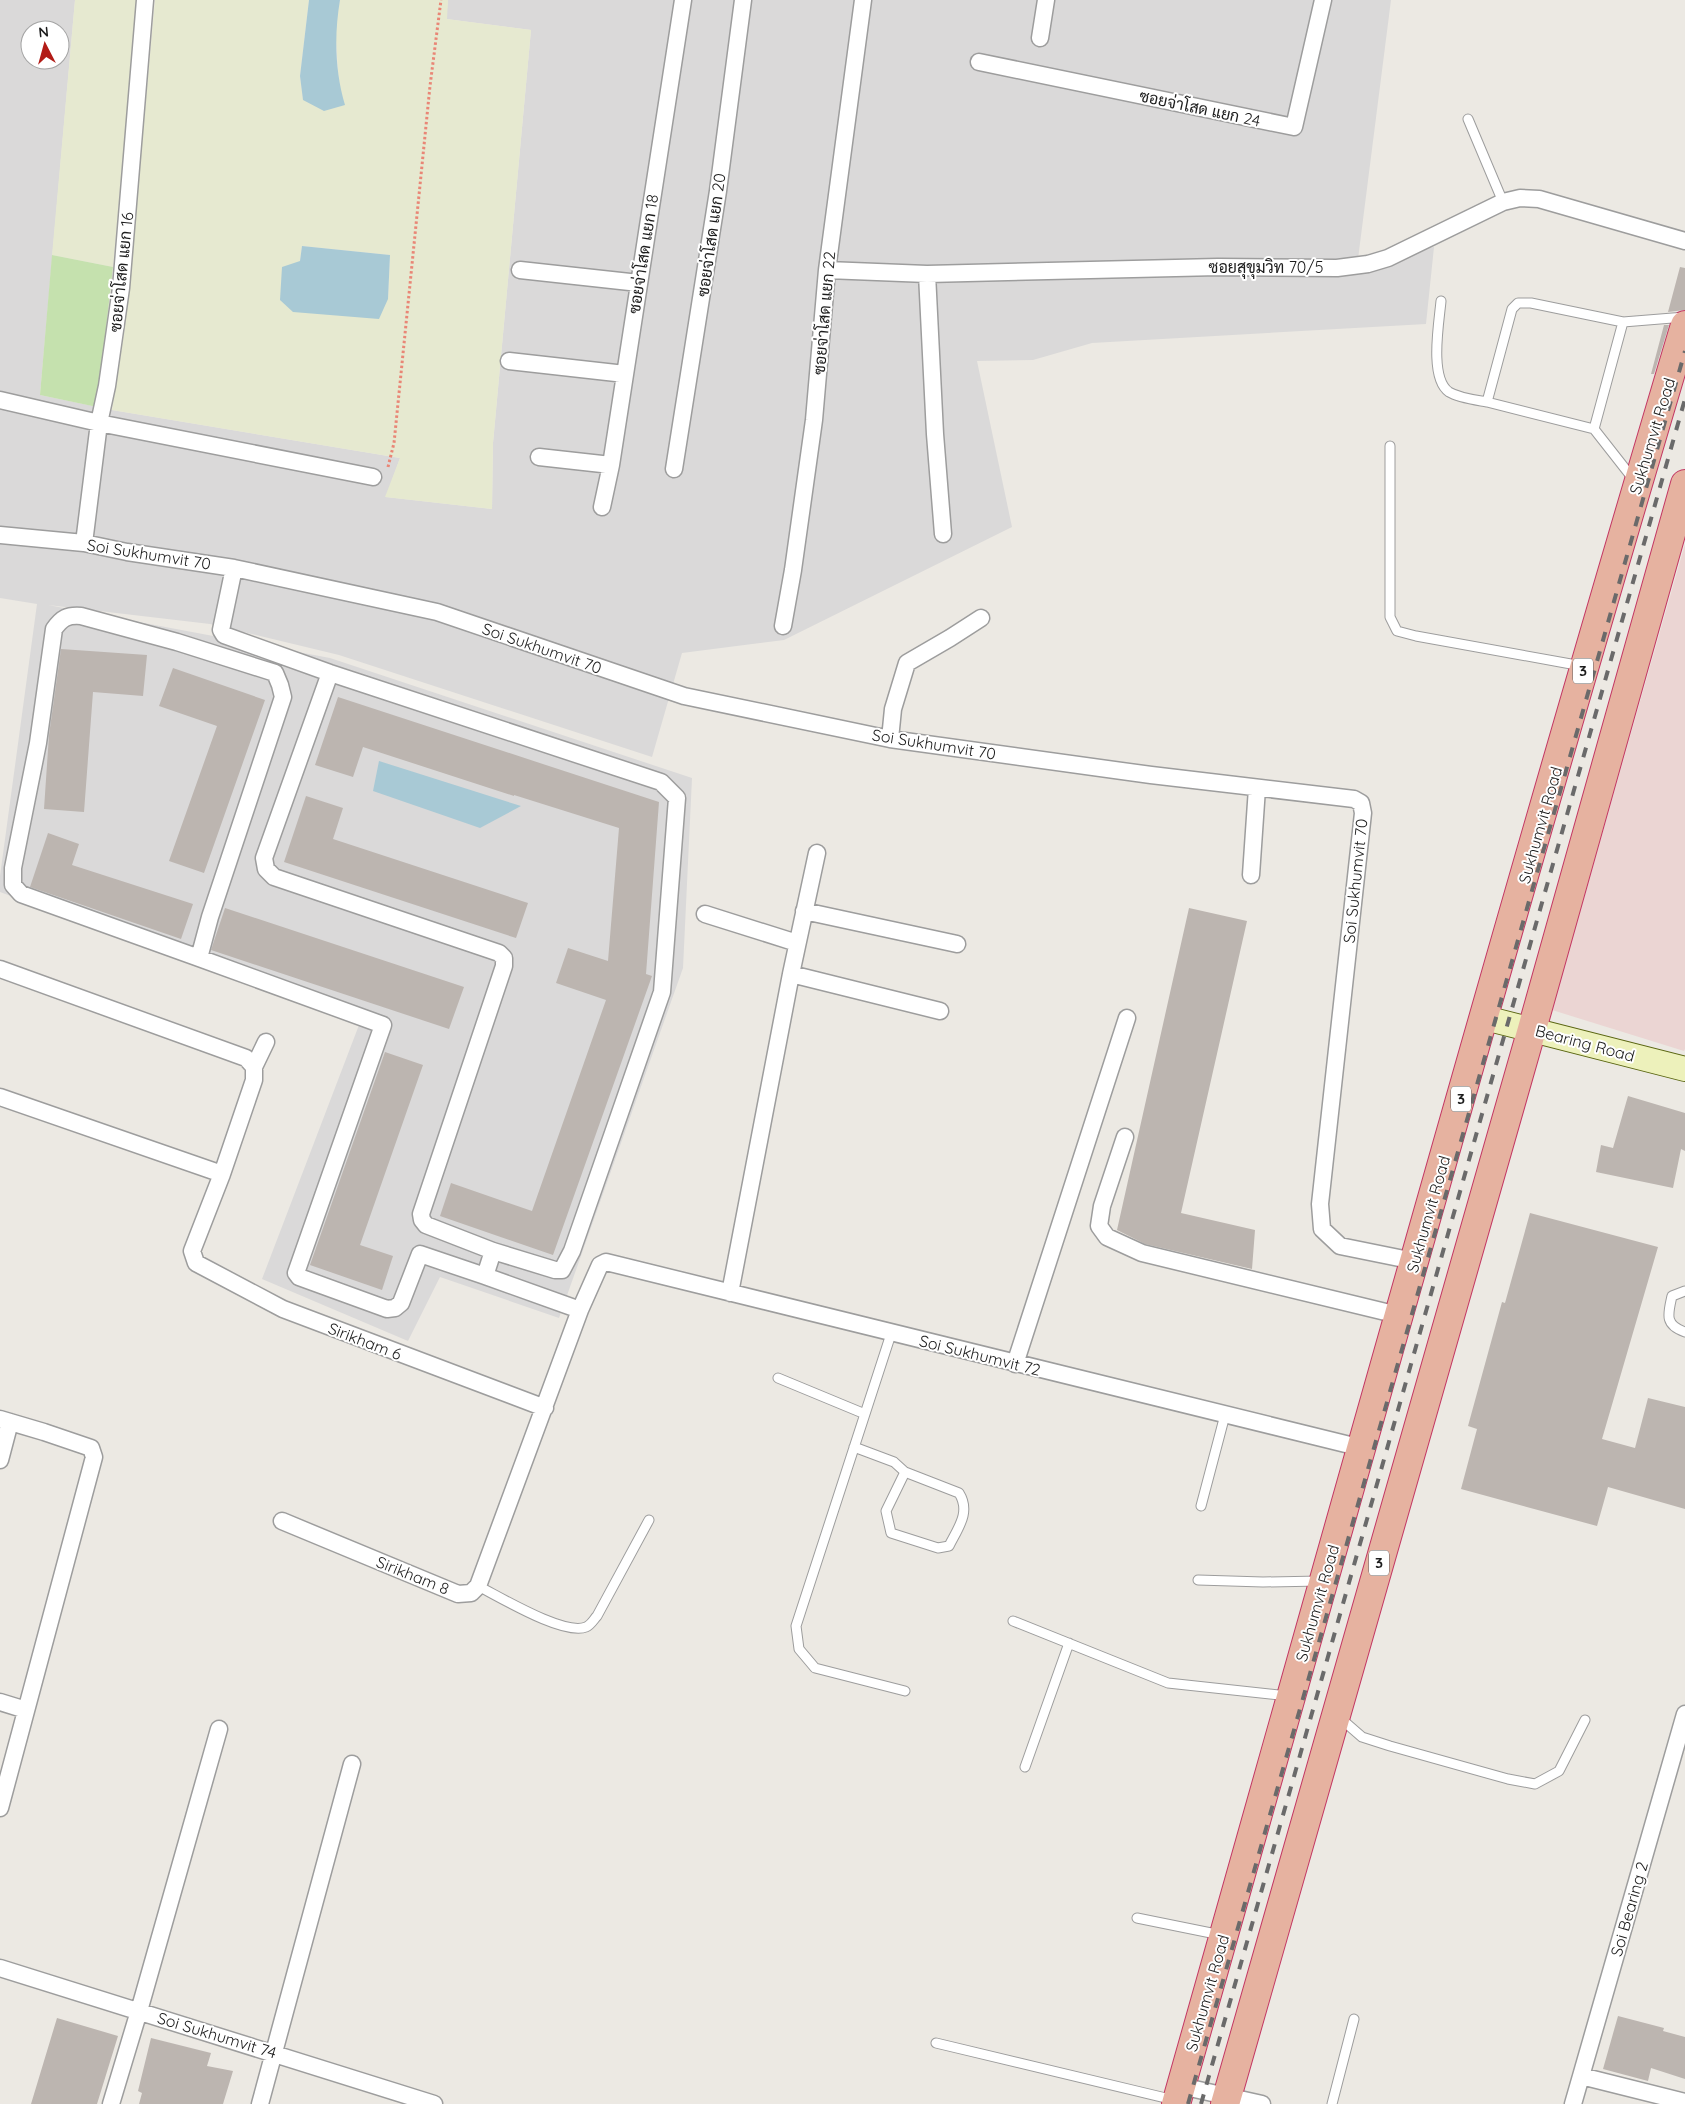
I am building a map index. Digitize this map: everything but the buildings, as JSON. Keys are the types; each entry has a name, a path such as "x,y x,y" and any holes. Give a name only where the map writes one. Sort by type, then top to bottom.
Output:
{"highway":[{"name":"Sukhumvit Road","path":"1178,2097 1398,1315 1584,667 1685,325"},
{"name":"3","path":"1226,2101 1532,1029 1685,484"}],"main road":[{"name":"Bearing Road","path":"1484,1018 1685,1069"}],"street":[{"name":"ซอยจ่าโสด แยก 16","path":"84,544 99,423 107,386 121,288 145,0"},
{"name":"ซอยจ่าโสด แยก 18","path":"602,507 611,465 683,0"},
{"name":"ซอยจ่าโสด แยก 20","path":"674,469 718,191 743,0"},
{"name":"ซอยจ่าโสด แยก 22","path":"783,626 793,570 814,420 827,270 862,0"},
{"path":"1040,38 1046,0"},
{"name":"ซอยจ่าโสด แยก 24","path":"979,62 1294,127 1324,0"},
{"name":"ซอยสุขุมวิท 70/5","path":"827,270 927,274 1218,267 1337,268 1368,264 1388,258 1503,202 1520,198 1538,199 1685,241"},
{"path":"520,270 639,283"},
{"path":"927,274 935,434 943,534"},
{"path":"509,361 625,374"},
{"path":"0,400 99,423 373,476"},
{"path":"539,458 611,465"},
{"name":"Soi Sukhumvit 70","path":"0,535 84,544 234,568 437,612 684,696 890,738 1151,775 1354,799 1361,804 1362,822 1320,1204 1322,1229 1340,1246 1414,1261"},
{"path":"234,568 222,633 330,673 661,782 676,798 662,992 567,1264 562,1270 555,1270 493,1251 426,1226 422,1220 421,1214 504,966 504,958 499,953 274,877 266,869 264,858 330,673"},
{"path":"199,958 210,917 283,697 280,685 275,673 177,642 81,616 68,615 59,621 54,629 38,743 13,868 13,885 21,894 382,1024 296,1273 299,1277 387,1308 395,1308 401,1303 420,1254 580,1310 478,1586"},
{"path":"890,738 893,709 908,663 981,618"},
{"path":"1251,875 1257,788"},
{"path":"730,1293 797,943 817,853"},
{"path":"804,911 957,944"},
{"path":"705,914 797,943"},
{"path":"0,969 246,1058 254,1067"},
{"path":"791,974 940,1011"},
{"path":"1015,1364 1127,1018"},
{"path":"0,1097 222,1174 254,1080 254,1067 266,1042"},
{"path":"1125,1137 1102,1206 1099,1226 1106,1237 1142,1253 1398,1315"},
{"name":"Sirikham 6","path":"222,1174 192,1251 196,1263 282,1310 545,1408"},
{"path":"485,1276 493,1251"},
{"name":"Soi Sukhumvit 72","path":"580,1310 600,1265 606,1262 891,1334 1362,1448"},
{"path":"0,1460 5,1421 91,1448 94,1457 0,1808"},
{"name":"Sirikham 8","path":"282,1521 458,1594 471,1593 478,1586"},
{"path":"0,1702 26,1710"},
{"name":"Soi Bearing 2","path":"1574,2104 1685,1714"},
{"path":"111,2104 219,1728"},
{"path":"260,2104 352,1764"},
{"name":"Soi Sukhumvit 74","path":"0,1968 434,2104"},
{"path":"1581,2076 1685,2102"},
{"path":"1178,2097 1262,2104"}],"lane":[{"path":"1468,119 1503,202"},
{"path":"1441,301 1437,363 1439,378 1445,389 1451,393 1594,429 1638,484"},
{"path":"1487,402 1512,309 1518,303 1531,303 1623,322 1685,316"},
{"path":"1594,429 1623,322"},
{"path":"1390,446 1390,617 1397,631 1584,667"},
{"path":"1685,1291 1672,1296 1668,1316 1671,1324 1685,1332"},
{"path":"891,1334 796,1626 799,1650 815,1668 905,1691"},
{"path":"778,1378 865,1414"},
{"path":"1201,1506 1226,1415"},
{"path":"854,1447 894,1462 905,1472 959,1493 964,1501 965,1515 949,1546 938,1548 891,1533 886,1511 905,1472"},
{"path":"478,1586 558,1625 576,1629 588,1626 597,1616 649,1520"},
{"path":"1198,1580 1322,1581"},
{"path":"1013,1621 1168,1683 1291,1696"},
{"path":"1026,1767 1069,1643"},
{"path":"1335,1714 1362,1736 1380,1743 1508,1779 1535,1784 1559,1771 1585,1720"},
{"path":"1137,1918 1223,1936"},
{"path":"1332,2104 1354,2019"},
{"path":"936,2043 1178,2097"}],"path":[{"path":"373,476 387,469 394,443 430,86 441,0"}],"shaded area":[{"path":"0,0 75,0 70,56 70,20 20,20 20,70 69,70 40,395 112,410 400,458 386,497 492,509 493,443 531,30 446,19 448,0 1391,0 1358,259 1434,247 1426,324 1092,343 1033,360 977,361 1012,527 784,640 682,653 652,757 339,655 210,624 48,605 330,658 692,778 683,968 559,1318 440,1277 408,1341 262,1279 359,1025 0,892 0,876 37,604 0,598"},
{"path":"1685,544 1685,1049 1684,1051 1552,1010"}],"green space":[{"path":"75,0 137,0 113,267 52,255"},
{"path":"155,0 309,0 300,76 303,99 344,105 339,86 335,25 340,0 448,0 447,19 531,30 493,443 492,509 385,497 400,458 112,410 125,327","holes":["302,246 390,255 388,299 300,261"]},
{"path":"52,255 113,267 97,407 40,395"}],"water":[{"path":"309,0 340,0 336,53 339,80 345,105 324,111 303,100 300,76"},
{"path":"302,246 390,255 388,299 379,319 293,312 280,300 282,267 300,261"},
{"path":"379,761 521,806 480,828 373,791"}],"railway":[{"path":"1188,2104 1685,351"},
{"path":"1201,2104 1685,399"}]}
